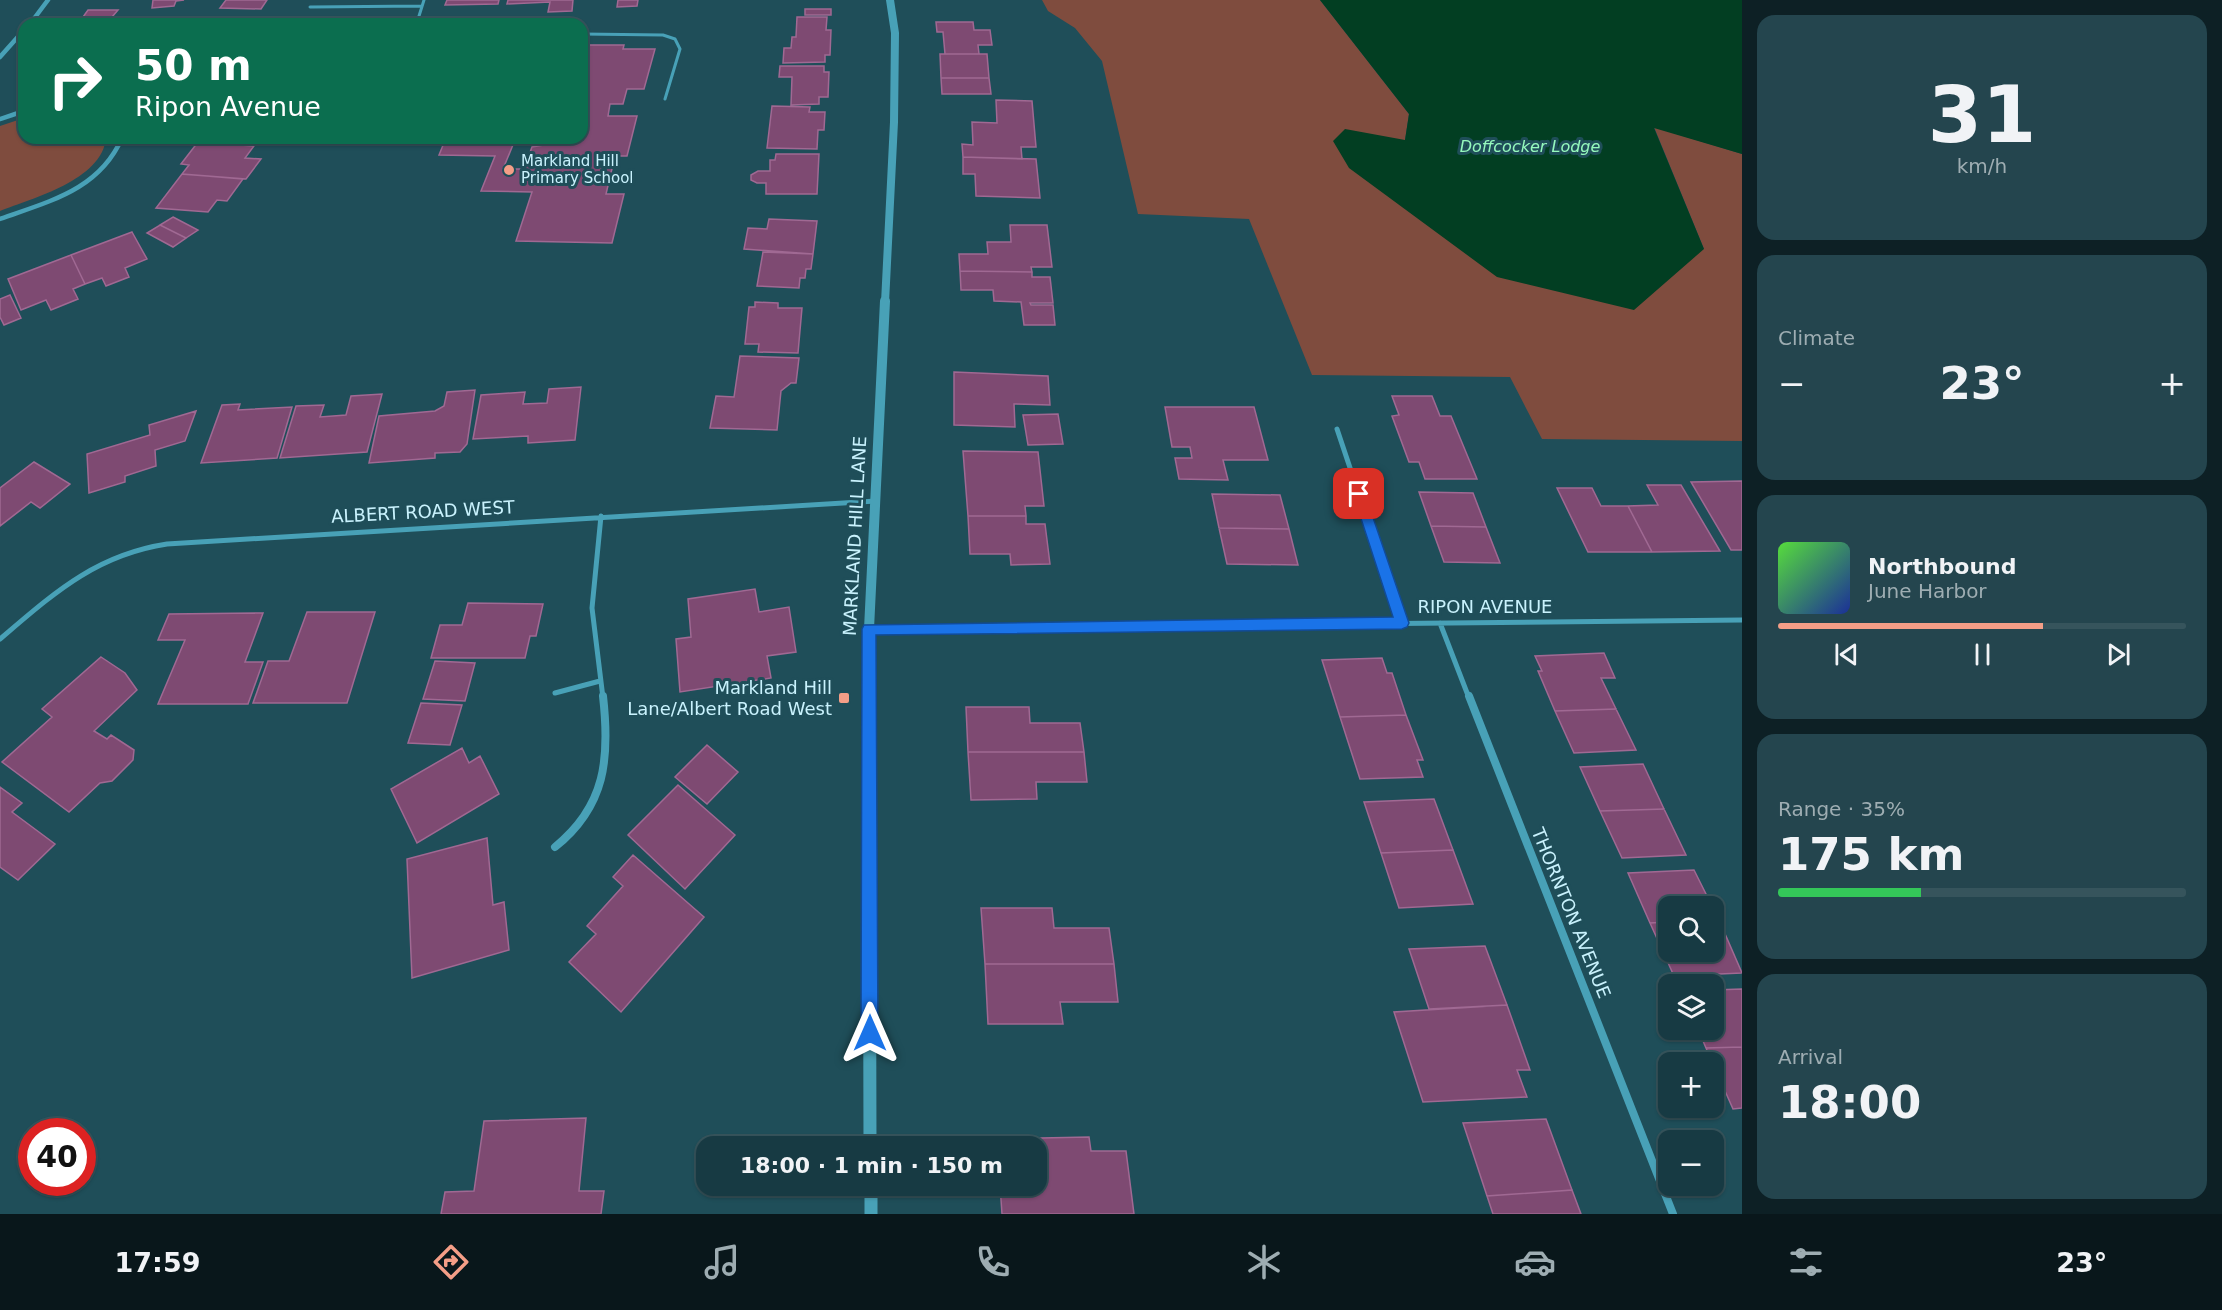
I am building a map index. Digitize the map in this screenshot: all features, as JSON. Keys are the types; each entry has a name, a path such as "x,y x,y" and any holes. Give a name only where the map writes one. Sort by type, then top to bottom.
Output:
{"street":[{"path":"35,18 48,0"},
{"name":"MARKLAND HILL LANE","path":"870,1136 869,629 894,122 895,33 890,0"},
{"path":"0,57 18,37"},
{"path":"0,119 18,113"},
{"path":"0,219 82,186 112,159 119,144"},
{"path":"1337,429 1402,623"},
{"name":"ALBERT ROAD WEST","path":"0,639 58,591 92,568 124,553 159,544 876,501"},
{"path":"555,847 577,829 590,807 599,784 606,753 606,716 592,599 601,516"},
{"name":"RIPON AVENUE","path":"869,629 1742,620"},
{"name":"THORNTON AVENUE","path":"1440,623 1673,1214"},
{"path":"555,693 600,681"},
{"path":"871,1196 871,1214"}],"lane":[{"path":"420,18 419,13 424,0"},
{"path":"310,7 422,6"},
{"path":"588,34 663,35 679,42 680,49 665,99"}],"shaded area":[{"path":"1042,0 1320,0 1409,114 1405,140 1704,249 1654,127 1742,154 1742,441 1542,439 1510,377 1312,375 1249,219 1138,214 1102,61 1075,28 1048,11"},
{"path":"18,120 18,144 104,144 102,153 79,176 47,193 0,211 0,126"}],"water":[{"name":"Doffcocker Lodge","path":"1320,0 1742,0 1742,154 1654,128 1704,249 1634,310 1497,277 1349,168 1333,141 1345,129 1405,140 1409,114"}],"building":[{"path":"153,0 184,0 176,1 174,6 152,8"},
{"path":"226,0 267,0 261,9 220,8"},
{"path":"447,0 499,0 498,4 445,5"},
{"path":"508,0 573,0 572,11 548,12 550,2 507,4"},
{"path":"618,0 638,0 637,6 617,7"},
{"path":"805,9 831,9 831,15 805,15"},
{"path":"88,10 118,10 112,17 83,17"},
{"path":"797,17 827,17 826,30 831,30 830,55 825,55 825,62 783,63 784,48 791,48 792,37 796,37"},
{"path":"936,22 973,22 974,30 990,30 992,45 978,45 979,54 945,54 943,32 937,32"},
{"path":"588,45 624,45 623,49 655,49 644,89 627,89 623,104 610,104 608,116 637,116 627,156 615,156 606,194 624,194 612,243 516,241 532,192 481,191 495,156 439,155 444,144 513,144 503,169 524,169 532,147 549,144 588,144"},
{"path":"940,54 987,54 989,78 941,78"},
{"path":"780,66 824,66 824,72 829,72 828,97 819,97 819,104 791,105 792,77 779,77"},
{"path":"941,78 989,78 991,94 942,94"},
{"path":"996,100 1032,101 1036,147 1021,147 1022,159 963,157 962,144 973,145 972,122 997,123"},
{"path":"772,106 810,107 809,112 825,112 824,130 818,130 817,149 767,148"},
{"path":"196,144 254,146 245,158 261,159 246,179 182,174 189,165 181,164"},
{"path":"776,154 819,154 817,194 766,194 766,183 751,180 751,175 758,171 770,171 770,160 775,160"},
{"path":"963,157 1036,159 1040,198 976,196 975,174 963,174"},
{"path":"182,174 243,179 227,201 217,200 208,212 156,208"},
{"path":"173,217 198,230 186,238 160,225"},
{"path":"769,219 817,221 813,254 744,249 748,228 767,229"},
{"path":"160,225 186,238 173,247 147,233"},
{"path":"1010,225 1047,225 1052,267 1031,267 1032,272 960,271 959,254 988,254 987,242 1011,242"},
{"path":"132,232 147,259 125,268 129,277 106,286 102,278 85,284 71,255"},
{"path":"763,252 813,254 811,269 806,269 805,278 800,278 799,288 757,286"},
{"path":"71,255 85,284 73,289 78,299 51,310 46,300 21,310 8,279"},
{"path":"960,271 1032,272 1032,277 1050,277 1053,303 1030,303 1031,305 1053,305 1055,325 1024,325 1021,302 994,301 993,290 961,290"},
{"path":"10,295 21,318 4,325 0,317 0,299"},
{"path":"755,302 778,303 778,308 802,308 798,353 758,352 759,344 745,344 749,307 755,307"},
{"path":"740,356 799,358 796,383 791,383 781,391 777,430 710,428 716,396 734,397"},
{"path":"954,372 1048,376 1050,405 1014,404 1015,427 954,425"},
{"path":"581,387 575,440 528,443 528,436 473,439 481,395 525,392 523,404 547,403 549,389"},
{"path":"475,390 467,444 460,452 435,453 435,458 369,463 379,416 435,411 444,406 447,392"},
{"path":"382,394 367,452 280,458 296,406 324,405 320,417 346,415 351,396"},
{"path":"1392,396 1432,396 1440,416 1451,416 1477,479 1425,479 1419,462 1409,462 1392,416 1399,415"},
{"path":"240,404 238,410 292,407 277,458 201,463 222,405"},
{"path":"1165,407 1254,407 1268,460 1223,460 1228,480 1179,479 1175,458 1192,458 1190,447 1172,447"},
{"path":"196,411 185,441 155,450 156,466 125,476 125,482 89,493 87,454 150,435 149,425"},
{"path":"1058,414 1063,444 1028,445 1023,415"},
{"path":"963,451 1038,452 1044,506 1025,506 1026,516 968,516"},
{"path":"34,462 70,484 40,508 31,502 0,526 0,488"},
{"path":"1742,481 1742,550 1731,550 1691,482"},
{"path":"1647,485 1681,485 1720,551 1652,552 1628,506 1658,505"},
{"path":"1557,488 1592,488 1601,506 1628,506 1652,552 1588,552"},
{"path":"1419,492 1473,493 1486,527 1431,526"},
{"path":"1212,494 1280,495 1289,529 1219,528"},
{"path":"968,516 1026,516 1026,524 1045,524 1050,564 1011,565 1010,554 970,554"},
{"path":"1431,526 1486,527 1500,563 1444,562"},
{"path":"1219,528 1289,529 1298,565 1227,564"},
{"path":"755,589 759,612 789,607 796,652 767,656 771,678 680,692 676,639 691,637 688,599"},
{"path":"468,603 543,604 536,636 530,636 525,658 431,658 440,625 462,625"},
{"path":"307,612 375,612 347,703 253,703 268,661 289,661"},
{"path":"263,613 245,662 263,662 248,704 158,704 185,640 158,640 169,614"},
{"path":"1604,653 1615,678 1601,678 1616,709 1555,711 1538,671 1542,671 1535,656"},
{"path":"101,657 125,673 137,690 94,731 107,739 111,735 134,750 133,760 112,781 100,783 69,812 2,762 52,717 42,709"},
{"path":"1382,658 1387,673 1392,673 1406,715 1340,717 1322,660"},
{"path":"435,661 475,663 465,701 423,699"},
{"path":"421,703 462,705 450,745 408,743"},
{"path":"966,707 1029,707 1030,723 1080,723 1084,752 968,752"},
{"path":"1616,709 1636,750 1574,753 1555,711"},
{"path":"1406,715 1423,760 1417,760 1423,777 1360,779 1340,717"},
{"path":"707,745 738,772 707,804 675,777"},
{"path":"462,748 469,763 480,756 499,794 417,843 391,789"},
{"path":"968,752 1084,752 1087,782 1036,782 1037,799 971,800"},
{"path":"1643,764 1664,809 1600,811 1580,767"},
{"path":"678,785 735,835 685,889 628,835"},
{"path":"0,787 22,803 12,812 55,844 18,880 0,867"},
{"path":"1434,799 1453,850 1381,853 1364,802"},
{"path":"1664,809 1686,855 1622,858 1600,811"},
{"path":"487,838 493,905 504,902 509,950 412,978 407,859"},
{"path":"1453,850 1473,904 1399,908 1381,853"},
{"path":"633,855 704,917 621,1012 569,962 596,934 587,926 623,886 613,877"},
{"path":"1694,870 1707,896 1658,896 1658,923 1650,923 1628,873"},
{"path":"981,908 1052,908 1054,928 1109,928 1114,964 985,964"},
{"path":"1650,923 1658,923 1658,941"},
{"path":"1724,932 1742,973 1719,974 1673,974 1668,962 1724,962"},
{"path":"1485,946 1507,1005 1429,1009 1409,949"},
{"path":"985,964 1114,964 1118,1002 1060,1002 1063,1024 988,1024"},
{"path":"1742,989 1742,1047 1706,1048 1703,1040 1724,1040 1724,990"},
{"path":"1507,1005 1530,1070 1517,1070 1527,1097 1423,1102 1394,1012"},
{"path":"1742,1047 1742,1108 1733,1109 1724,1089 1724,1052 1708,1052 1706,1048"},
{"path":"586,1118 579,1191 604,1191 601,1214 441,1214 445,1192 474,1191 484,1121"},
{"path":"1546,1119 1572,1190 1487,1196 1463,1123"},
{"path":"1089,1137 1091,1151 1126,1151 1134,1214 1002,1214 1001,1196 1047,1196 1047,1138"},
{"path":"1572,1190 1581,1214 1493,1214 1487,1196"}],"place":[{"name":"Markland Hill Primary School","path":"509,170"},
{"name":"Markland Hill Lane/Albert Road West","path":"844,698"}],"route":[{"path":"870,1033 869,629 1402,623 1359,494"}]}
